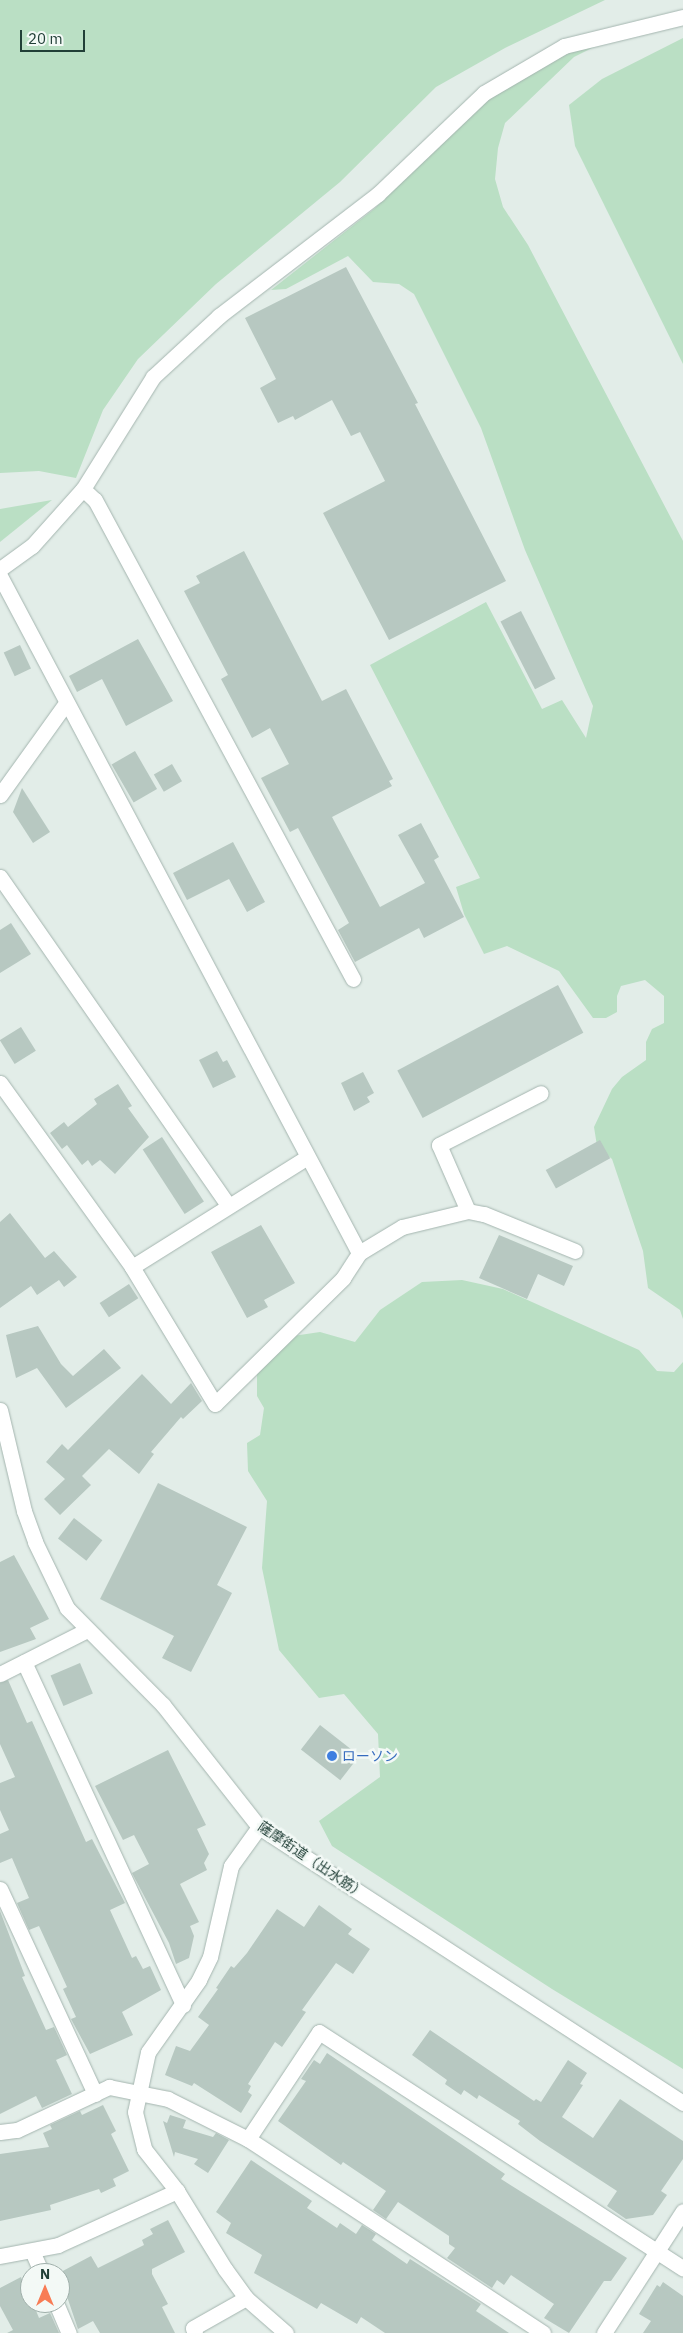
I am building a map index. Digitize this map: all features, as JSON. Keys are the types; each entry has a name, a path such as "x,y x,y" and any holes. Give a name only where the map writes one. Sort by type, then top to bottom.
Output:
{"street":[{"path":"0,569 32,546 83,489 153,377 219,316 378,194 484,93 564,46 683,16"},
{"path":"83,489 96,500 353,979"},
{"path":"0,576 306,1158 359,1253"},
{"path":"0,795 66,703"},
{"path":"0,877 228,1205"},
{"path":"0,1083 132,1267 215,1404 343,1278 359,1253 402,1227 468,1211 484,1214 575,1250"},
{"path":"468,1211 439,1144 541,1093"},
{"path":"132,1267 228,1205 306,1158"},
{"name":"薩摩街道（出水筋）","path":"0,1410 24,1511 35,1542 67,1608 163,1705 259,1827 683,2103"},
{"path":"0,1674 87,1630"},
{"path":"24,1662 184,2005"},
{"path":"259,1827 231,1866 210,1957 184,2005 160,2032 148,2052 137,2091 136,2121 144,2149 177,2191 246,2298 286,2333"},
{"path":"0,1889 94,2094"},
{"path":"248,2139 318,2032 683,2268"},
{"path":"0,2132 17,2130 109,2087 137,2091 168,2099 248,2139 543,2333"},
{"path":"0,2256 58,2245 177,2191"},
{"path":"604,2333 683,2210"},
{"path":"32,2251 37,2263"},
{"path":"195,2333 193,2328 246,2298"},
{"path":"60,2313 69,2333"}],"green space":[{"path":"0,0 605,0 505,48 436,87 340,182 216,284 138,359 103,410 76,478 39,471 0,473"},
{"path":"683,38 683,364 575,146 569,105 602,79"},
{"path":"606,41 574,57 505,123 498,148 495,179 503,207 528,245 683,541 683,1319 680,1310 648,1288 643,1251 612,1159 597,1146 594,1127 612,1089 622,1077 646,1060 646,1042 652,1029 664,1023 664,996 645,980 621,986 617,996 617,1012 606,1018 593,1018 559,971 507,946 484,954 464,914 456,887 480,878 370,665 486,602 542,709 562,700 586,738 593,706 525,550 481,428 414,294 399,284 373,282 348,256 286,289 271,290 374,209 492,93 558,55"},
{"path":"52,500 0,542 0,509"},
{"path":"462,1280 503,1289 639,1350 657,1371 674,1372 683,1362 683,2069 552,1989 332,1846 319,1821 380,1777 378,1734 344,1694 319,1698 279,1650 262,1568 267,1501 248,1471 247,1443 260,1435 264,1408 257,1396 257,1372 293,1336 320,1332 355,1342 380,1310 422,1282"}],"building":[{"path":"346,267 418,403 415,404 506,581 389,640 323,513 385,481 360,432 351,436 332,400 295,420 293,416 278,423 260,388 276,379 245,318"},
{"path":"244,551 322,701 346,689 393,779 389,781 392,786 332,817 380,907 425,883 398,835 421,823 439,857 434,860 464,917 424,938 419,928 355,962 338,930 349,923 298,828 290,832 261,778 289,764 270,728 252,738 221,679 228,675 184,591 200,583 196,576"},
{"path":"521,611 556,679 535,689 501,621"},
{"path":"138,639 173,701 126,726 102,679 77,692 69,676"},
{"path":"20,645 31,669 15,676 4,653"},
{"path":"135,751 157,789 134,803 112,765"},
{"path":"172,764 182,781 164,792 154,775"},
{"path":"22,788 50,832 33,843 13,812"},
{"path":"233,842 265,902 247,912 229,879 187,900 173,873"},
{"path":"11,923 31,954 0,973 0,930"},
{"path":"558,985 583,1033 423,1118 397,1070"},
{"path":"21,1027 36,1051 15,1064 0,1040"},
{"path":"217,1051 223,1062 227,1060 236,1077 213,1088 199,1060"},
{"path":"363,1072 374,1093 367,1097 370,1102 354,1111 341,1083"},
{"path":"118,1084 132,1106 128,1108 149,1137 115,1174 100,1160 92,1166 88,1160 82,1165 67,1145 62,1149 50,1133 64,1122 68,1127 97,1104 94,1099"},
{"path":"162,1137 204,1202 185,1214 143,1150"},
{"path":"600,1140 610,1158 556,1188 546,1170"},
{"path":"10,1213 45,1258 54,1251 77,1277 64,1287 59,1280 37,1295 31,1286 0,1308 0,1222"},
{"path":"261,1225 295,1283 264,1300 268,1307 247,1318 211,1252"},
{"path":"499,1235 573,1266 564,1286 538,1274 527,1299 479,1278"},
{"path":"129,1284 138,1298 109,1317 100,1303"},
{"path":"38,1326 61,1364 73,1376 104,1349 121,1368 66,1408 37,1368 16,1378 6,1335"},
{"path":"142,1374 171,1404 191,1383 202,1401 183,1419 181,1417 151,1452 154,1454 139,1474 109,1449 82,1476 91,1485 60,1515 44,1499 65,1479 46,1462 62,1444 68,1450"},
{"path":"158,1483 247,1527 217,1585 232,1593 191,1672 162,1658 174,1636 100,1599"},
{"path":"74,1518 102,1540 86,1561 58,1538"},
{"path":"14,1555 49,1619 30,1628 36,1639 0,1652 0,1562"},
{"path":"80,1663 93,1693 63,1706 51,1676"},
{"path":"8,1680 27,1723 32,1721 86,1842 92,1839 125,1903 110,1910 132,1958 136,1956 143,1969 150,1966 161,1990 122,2012 133,2035 90,2054 71,2019 76,2017 63,1989 67,1987 39,1926 29,1930 17,1903 29,1898 12,1858 0,1863 0,1834 9,1830 0,1810 0,1783 15,1777 0,1744 0,1683"},
{"path":"320,1725 359,1756 340,1780 301,1749"},
{"path":"168,1750 206,1825 197,1829 209,1854 204,1863 207,1870 180,1884 199,1922 190,1926 194,1936 189,1958 176,1964 169,1943 132,1873 149,1864 134,1835 123,1840 95,1786"},
{"path":"319,1905 352,1929 348,1934 370,1949 353,1974 336,1963 302,2010 306,2012 282,2047 275,2042 248,2084 251,2086 248,2092 252,2095 241,2113 194,2083 192,2086 165,2075 176,2046 190,2051 209,2025 198,2017 218,1989 216,1988 231,1966 234,1968 247,1953 277,1909 304,1927"},
{"path":"0,1911 25,1976 22,1977 46,2030 54,2027 67,2055 56,2060 72,2094 42,2108 36,2096 0,2114"},
{"path":"430,2030 534,2101 536,2099 541,2102 568,2060 587,2073 580,2084 583,2085 562,2117 593,2138 620,2099 683,2141 683,2159 661,2191 667,2195 653,2215 626,2219 607,2206 617,2191 540,2141 518,2124 520,2121 479,2095 477,2099 464,2090 461,2095 445,2084 447,2080 412,2055"},
{"path":"327,2053 505,2174 501,2179 627,2258 611,2281 604,2281 569,2333 544,2318 554,2304 511,2275 504,2285 497,2280 492,2288 447,2258 455,2248 449,2244 449,2236 398,2202 386,2219 373,2210 386,2191 343,2162 341,2165 278,2121 306,2081 301,2079 314,2060 320,2064"},
{"path":"103,2105 116,2131 111,2134 129,2171 113,2179 116,2186 101,2193 99,2189 50,2205 51,2210 0,2221 0,2154 49,2147 43,2133 52,2129 50,2125 80,2111 82,2115"},
{"path":"170,2115 186,2120 183,2128 213,2137 216,2133 229,2140 208,2173 194,2164 198,2159 175,2152 174,2157 163,2121 167,2123"},
{"path":"251,2160 312,2201 307,2208 337,2228 340,2223 356,2234 362,2225 376,2234 372,2240 407,2264 410,2259 481,2304 476,2311 509,2333 385,2333 361,2317 357,2324 321,2303 317,2309 254,2273 262,2255 226,2233 231,2223 216,2212"},
{"path":"168,2220 185,2252 152,2269 152,2274 168,2304 162,2307 175,2333 100,2333 93,2321 78,2329 70,2305 70,2267 91,2256 98,2268 144,2245 142,2240 153,2234 150,2229"},
{"path":"20,2278 20,2313 37,2313 39,2318 50,2313 59,2333 7,2333 13,2330 0,2306 0,2288"},
{"path":"663,2282 683,2296 683,2333 643,2333 651,2321 639,2314 657,2285 660,2287"}],"place":[{"name":"ローソン","path":"332,1756"}]}
